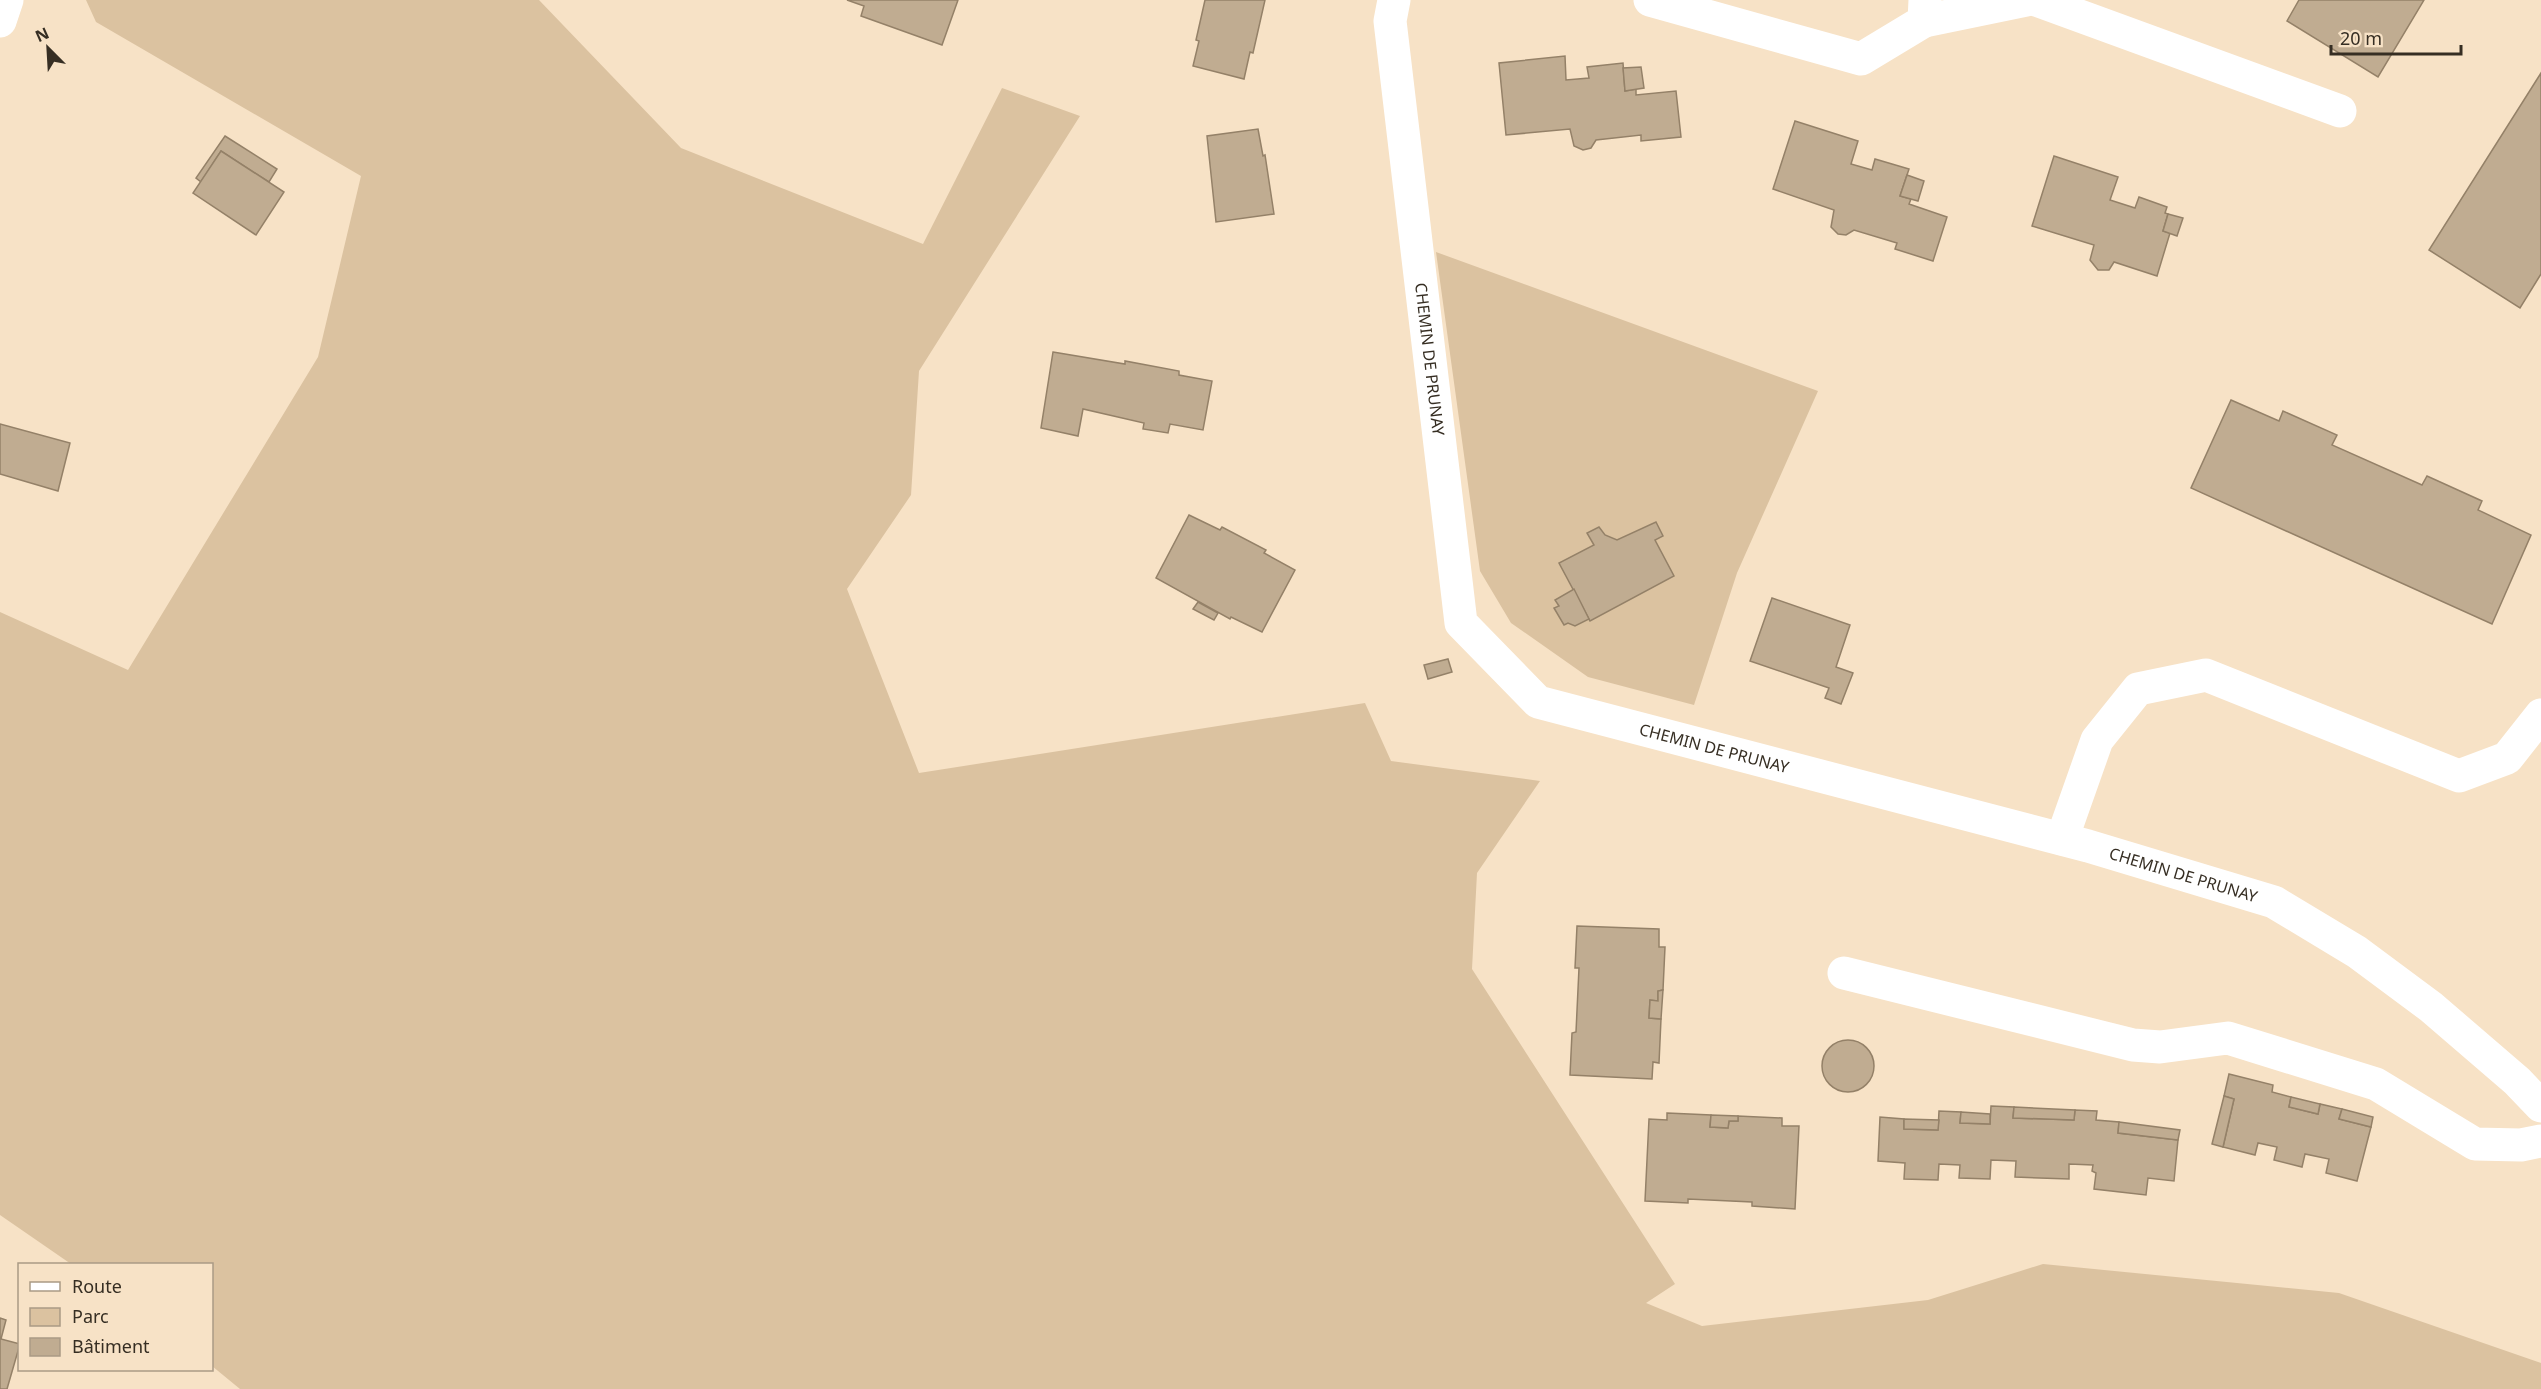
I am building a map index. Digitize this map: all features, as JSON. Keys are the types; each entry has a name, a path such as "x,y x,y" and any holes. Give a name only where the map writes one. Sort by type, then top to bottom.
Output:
{"street":[{"path":"0,21 7,0"},
{"name":"CHEMIN DE PRUNAY","path":"1394,0 1390,21 1461,623 1538,702 2062,839 2274,902 2357,952 2431,1007 2517,1081 2541,1106"},
{"path":"1650,0 1861,59 1924,10 2026,0"},
{"path":"2036,0 2340,111"},
{"path":"2062,839 2097,740 2138,688 2206,675 2459,776 2507,758 2541,715"},
{"path":"1844,973 2133,1045 2160,1047 2228,1038 2376,1084 2475,1144 2521,1145 2541,1141"}],"green space":[{"path":"86,0 539,0 681,148 923,244 1002,88 1080,116 919,371 911,495 847,589 919,773 1365,703 1391,761 1540,781 1477,873 1472,969 1675,1284 1646,1303 1702,1326 1928,1300 2043,1264 2339,1293 2541,1363 2541,1389 240,1389 213,1367 213,1263 70,1263 0,1215 0,612 128,670 318,357 361,176 96,22"},
{"path":"1436,252 1818,391 1737,573 1694,705 1588,677 1511,623 1480,571"}],"building":[{"path":"847,0 958,0 942,45 861,16 864,6"},
{"path":"1205,0 1265,0 1253,53 1250,52 1244,79 1193,66"},
{"path":"2299,0 2424,0 2378,77 2287,21"},
{"path":"1565,56 1566,80 1589,78 1587,67 1623,63 1625,91 1636,89 1636,95 1676,91 1681,137 1641,141 1641,135 1596,140 1591,148 1583,150 1574,146 1570,129 1506,135 1499,63"},
{"path":"1641,67 1644,88 1625,91 1623,68"},
{"path":"2541,73 2541,274 2520,308 2429,250"},
{"path":"1795,121 1858,141 1851,164 1872,170 1875,159 1909,169 1900,196 1911,199 1909,204 1947,217 1933,261 1895,249 1897,243 1854,230 1846,235 1838,234 1831,227 1834,210 1773,189"},
{"path":"1258,129 1263,156 1265,155 1274,214 1216,222 1207,136"},
{"path":"225,136 277,169 269,182 221,151 201,182 196,178"},
{"path":"221,151 284,192 256,235 193,193"},
{"path":"2054,156 2118,177 2110,200 2135,208 2139,197 2167,207 2165,213 2168,214 2163,231 2170,233 2157,276 2114,262 2109,270 2098,270 2090,260 2094,245 2032,226"},
{"path":"1907,175 1924,181 1918,201 1900,196"},
{"path":"2168,214 2183,218 2177,236 2163,231"},
{"path":"1053,352 1125,364 1125,361 1179,371 1179,375 1212,381 1203,430 1170,424 1168,433 1143,429 1144,423 1083,409 1078,436 1041,428"},
{"path":"2231,400 2279,421 2283,411 2337,435 2332,445 2422,485 2427,476 2482,501 2478,510 2531,535 2492,624 2191,488"},
{"path":"0,424 70,443 58,491 0,474"},
{"path":"1189,515 1220,530 1222,527 1266,550 1264,553 1295,570 1262,632 1231,617 1230,619 1156,578"},
{"path":"1656,522 1663,536 1655,540 1674,576 1590,621 1559,563 1594,545 1587,533 1599,527 1605,535 1617,540"},
{"path":"1574,589 1589,619 1575,626 1568,623 1564,625 1554,608 1559,606 1555,600"},
{"path":"1772,598 1850,625 1836,667 1853,673 1841,704 1825,698 1829,688 1750,661"},
{"path":"1198,602 1218,613 1214,620 1193,609"},
{"path":"1448,659 1452,672 1428,679 1424,665"},
{"path":"1577,926 1659,929 1659,947 1665,947 1663,990 1658,991 1658,1001 1650,1000 1649,1018 1661,1019 1659,1063 1653,1062 1652,1079 1570,1075 1572,1033 1576,1032 1579,968 1575,968"},
{"path":"1663,990 1661,1019 1649,1018 1650,1000 1658,1001 1658,991"},
{"path":"1848,1040 1858,1042 1866,1048 1872,1056 1874,1066 1872,1076 1866,1084 1858,1090 1848,1092 1838,1090 1830,1084 1824,1076 1822,1066 1824,1056 1830,1048 1838,1042"},
{"path":"2229,1074 2273,1085 2272,1092 2291,1097 2289,1107 2318,1114 2320,1104 2342,1109 2339,1119 2371,1127 2357,1181 2326,1173 2329,1159 2305,1154 2302,1167 2274,1160 2277,1147 2258,1143 2255,1155 2223,1147 2234,1099 2224,1096"},
{"path":"2224,1096 2234,1099 2223,1147 2212,1144"},
{"path":"2291,1097 2320,1104 2318,1114 2289,1107"},
{"path":"1991,1106 2014,1107 2013,1118 2074,1120 2075,1110 2097,1111 2096,1120 2119,1122 2118,1133 2178,1140 2174,1181 2148,1178 2146,1195 2094,1189 2096,1173 2092,1171 2093,1165 2069,1164 2069,1179 2015,1177 2016,1161 1991,1160 1990,1179 1959,1178 1960,1165 1939,1164 1938,1180 1904,1179 1905,1163 1878,1161 1880,1117 1904,1119 1904,1129 1938,1130 1939,1111 1961,1112 1960,1123 1990,1124"},
{"path":"2014,1107 2075,1110 2074,1120 2013,1118"},
{"path":"2342,1109 2373,1117 2371,1127 2339,1119"},
{"path":"1961,1112 1990,1114 1990,1124 1960,1123"},
{"path":"1667,1113 1711,1115 1710,1127 1728,1128 1729,1121 1738,1121 1738,1116 1782,1118 1782,1126 1799,1126 1795,1209 1752,1206 1752,1202 1688,1199 1688,1203 1645,1201 1649,1119 1667,1120"},
{"path":"1711,1115 1738,1116 1738,1121 1729,1121 1728,1128 1710,1127"},
{"path":"1904,1119 1939,1120 1938,1130 1904,1129"},
{"path":"2119,1122 2180,1130 2178,1140 2118,1133"},
{"path":"0,1318 6,1320 1,1339 18,1343 18,1351 7,1389 0,1389"}]}
